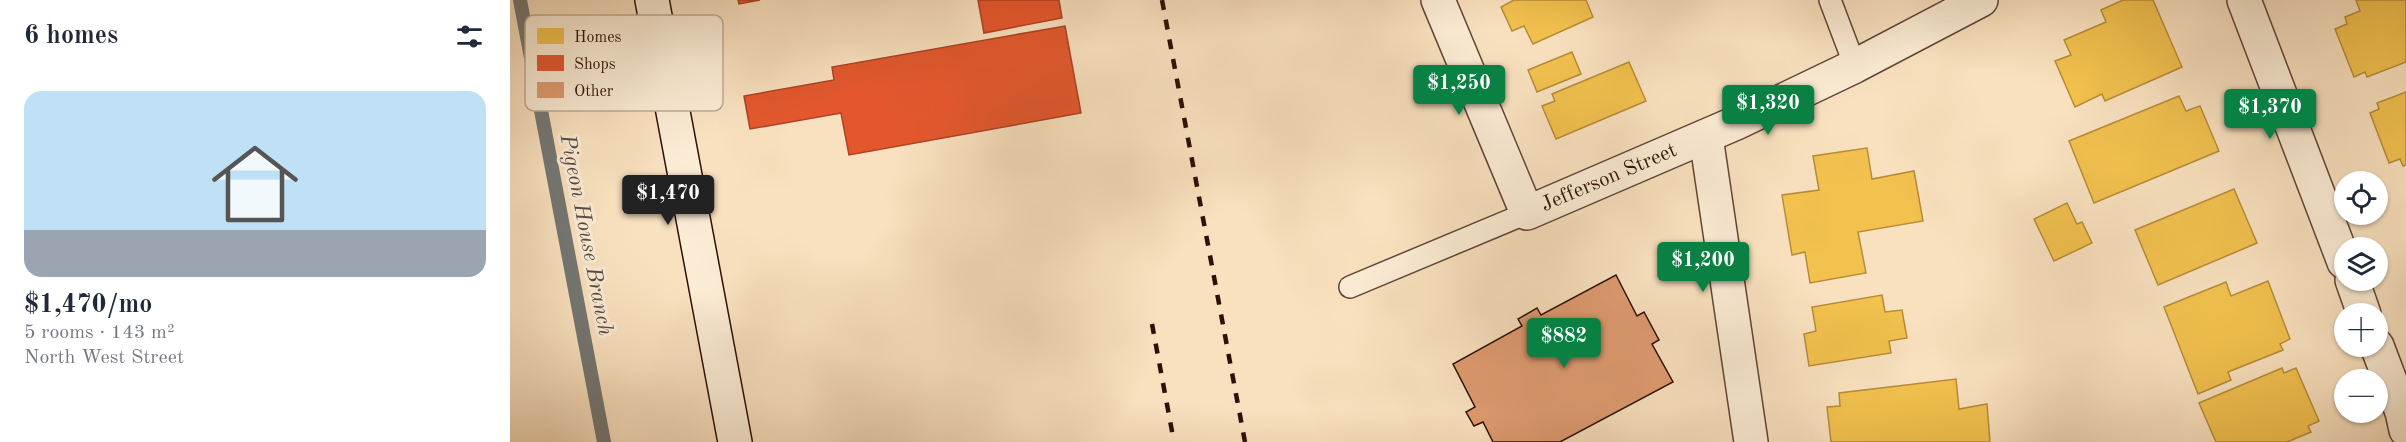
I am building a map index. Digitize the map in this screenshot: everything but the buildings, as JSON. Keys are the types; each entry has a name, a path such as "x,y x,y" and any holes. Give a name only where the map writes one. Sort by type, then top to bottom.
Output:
{"street":[{"path":"652,0 655,15"},
{"path":"1438,0 1527,213"},
{"name":"Jefferson Street","path":"1527,213 1706,137 1855,66 1981,0"},
{"path":"2244,0 2334,237"},
{"path":"673,111 735,442"},
{"path":"1706,137 1752,442"},
{"path":"2381,357 2402,412 2406,430"}],"lane":[{"path":"1830,0 1855,66"},
{"path":"1350,287 1527,213"}],"waterway":[{"name":"Pigeon House Branch","path":"520,0 525,26"},
{"name":"Pigeon House Branch","path":"541,111 604,442"}],"railway":[{"path":"1162,0 1245,442"},
{"path":"1152,324 1174,442"}]}
